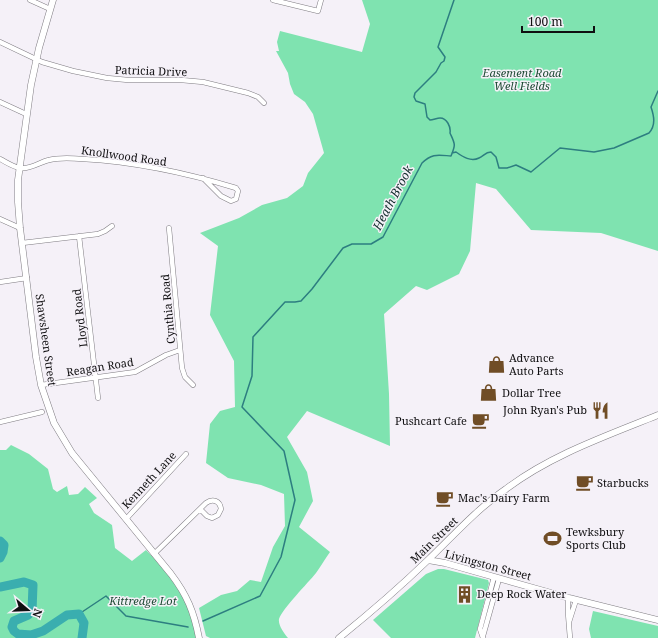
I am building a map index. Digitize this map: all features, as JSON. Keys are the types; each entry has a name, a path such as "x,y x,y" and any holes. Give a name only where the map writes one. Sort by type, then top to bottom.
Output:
{"main road":[{"name":"Shawsheen Street","path":"53,0 36,60 26,114 19,168 18,198 26,278 41,385 54,423 72,453 175,580 189,602 199,638"},
{"name":"Main Street","path":"339,638 390,596 488,502 518,480 544,464 561,456 658,415"},
{"name":"Livingston Street","path":"428,560 445,563 568,598 658,620"}],"street":[{"path":"30,0 50,9"},
{"path":"273,0 318,11 321,0"},
{"name":"Patricia Drive","path":"0,42 36,60 57,67 106,78 210,83 248,93 264,103"},
{"path":"0,102 26,114"},
{"name":"Knollwood Road","path":"19,168 28,168 50,160 83,158 110,161 203,178 237,188 237,197 233,201 224,198 203,178"},
{"path":"0,159 19,168"},
{"path":"0,219 20,228"},
{"path":"22,243 102,233 112,226"},
{"name":"Cynthia Road","path":"169,228 183,373 193,385"},
{"name":"Lloyd Road","path":"79,236 98,398"},
{"path":"0,282 26,278"},
{"name":"Reagan Road","path":"41,385 136,372 166,355 180,350"},
{"path":"0,422 42,412"},
{"name":"Kenneth Lane","path":"126,519 186,454"},
{"path":"154,554 207,502 212,500 219,503 221,509 220,514 214,518 208,517 200,509"},
{"path":"483,638 497,578"},
{"path":"568,598 570,638"},
{"path":"569,623 576,600"}],"green space":[{"name":"Easement Road Well Fields","path":"362,0 658,0 658,251 601,233 531,230 496,189 476,183 470,251 459,274 427,290 416,286 384,314 389,394 390,446 307,411 287,437 307,472 313,501 299,527 330,552 316,573 281,614 279,619 280,626 288,638 210,638 206,636 199,608 221,595 237,591 250,580 261,582 273,547 285,526 284,494 261,485 228,478 206,463 210,424 220,411 235,407 234,361 210,315 218,246 200,233 239,218 262,205 287,198 303,186 308,173 324,153 313,114 305,102 294,94 288,73 276,51 279,51 277,42 280,31 362,52 370,24"},
{"name":"Kittredge Lot","path":"11,445 29,454 48,469 53,489 57,492 67,486 69,495 78,494 85,487 97,498 89,504 94,513 112,525 115,548 132,561 146,550 180,585 199,638 0,638 0,450 6,450"},
{"path":"438,569 444,569 488,580 489,583 475,638 391,638 373,620 426,574"},
{"path":"593,611 658,626 658,638 591,638 589,629"}],"waterway":[{"name":"Heath Brook","path":"203,621 260,596 281,557 295,500 284,451 242,407 252,376 253,337 285,302 301,301 343,248 352,244 371,244 383,237 422,163 432,156 451,156 454,149 454,144 448,123 442,118 430,120 427,117 425,104 416,101 414,97 415,93 436,72 441,63 444,61 445,57 438,47 454,0"},
{"path":"452,153 456,152 464,157 476,159 491,152 496,157 499,168 507,168 516,165 531,172 560,148 594,152 614,148 649,133 654,124 654,117 651,107 658,91"},
{"path":"0,541 4,545 0,558"},
{"path":"0,587 24,582 33,585 32,611 28,615 14,621 12,627 18,634 31,635 43,631 67,615 79,614 84,623 82,638"},
{"name":"Heath Brook","path":"79,614 106,596 126,616 188,627"}],"place":[{"name":"Advance Auto Parts","path":"496,364"},
{"name":"Dollar Tree","path":"489,393"},
{"name":"John Ryan's Pub","path":"600,410"},
{"name":"Pushcart Cafe","path":"480,421"},
{"name":"Starbucks","path":"584,483"},
{"name":"Mac's Dairy Farm","path":"445,498"},
{"name":"Tewksbury Sports Club","path":"553,538"},
{"name":"Deep Rock Water","path":"464,594"}]}
